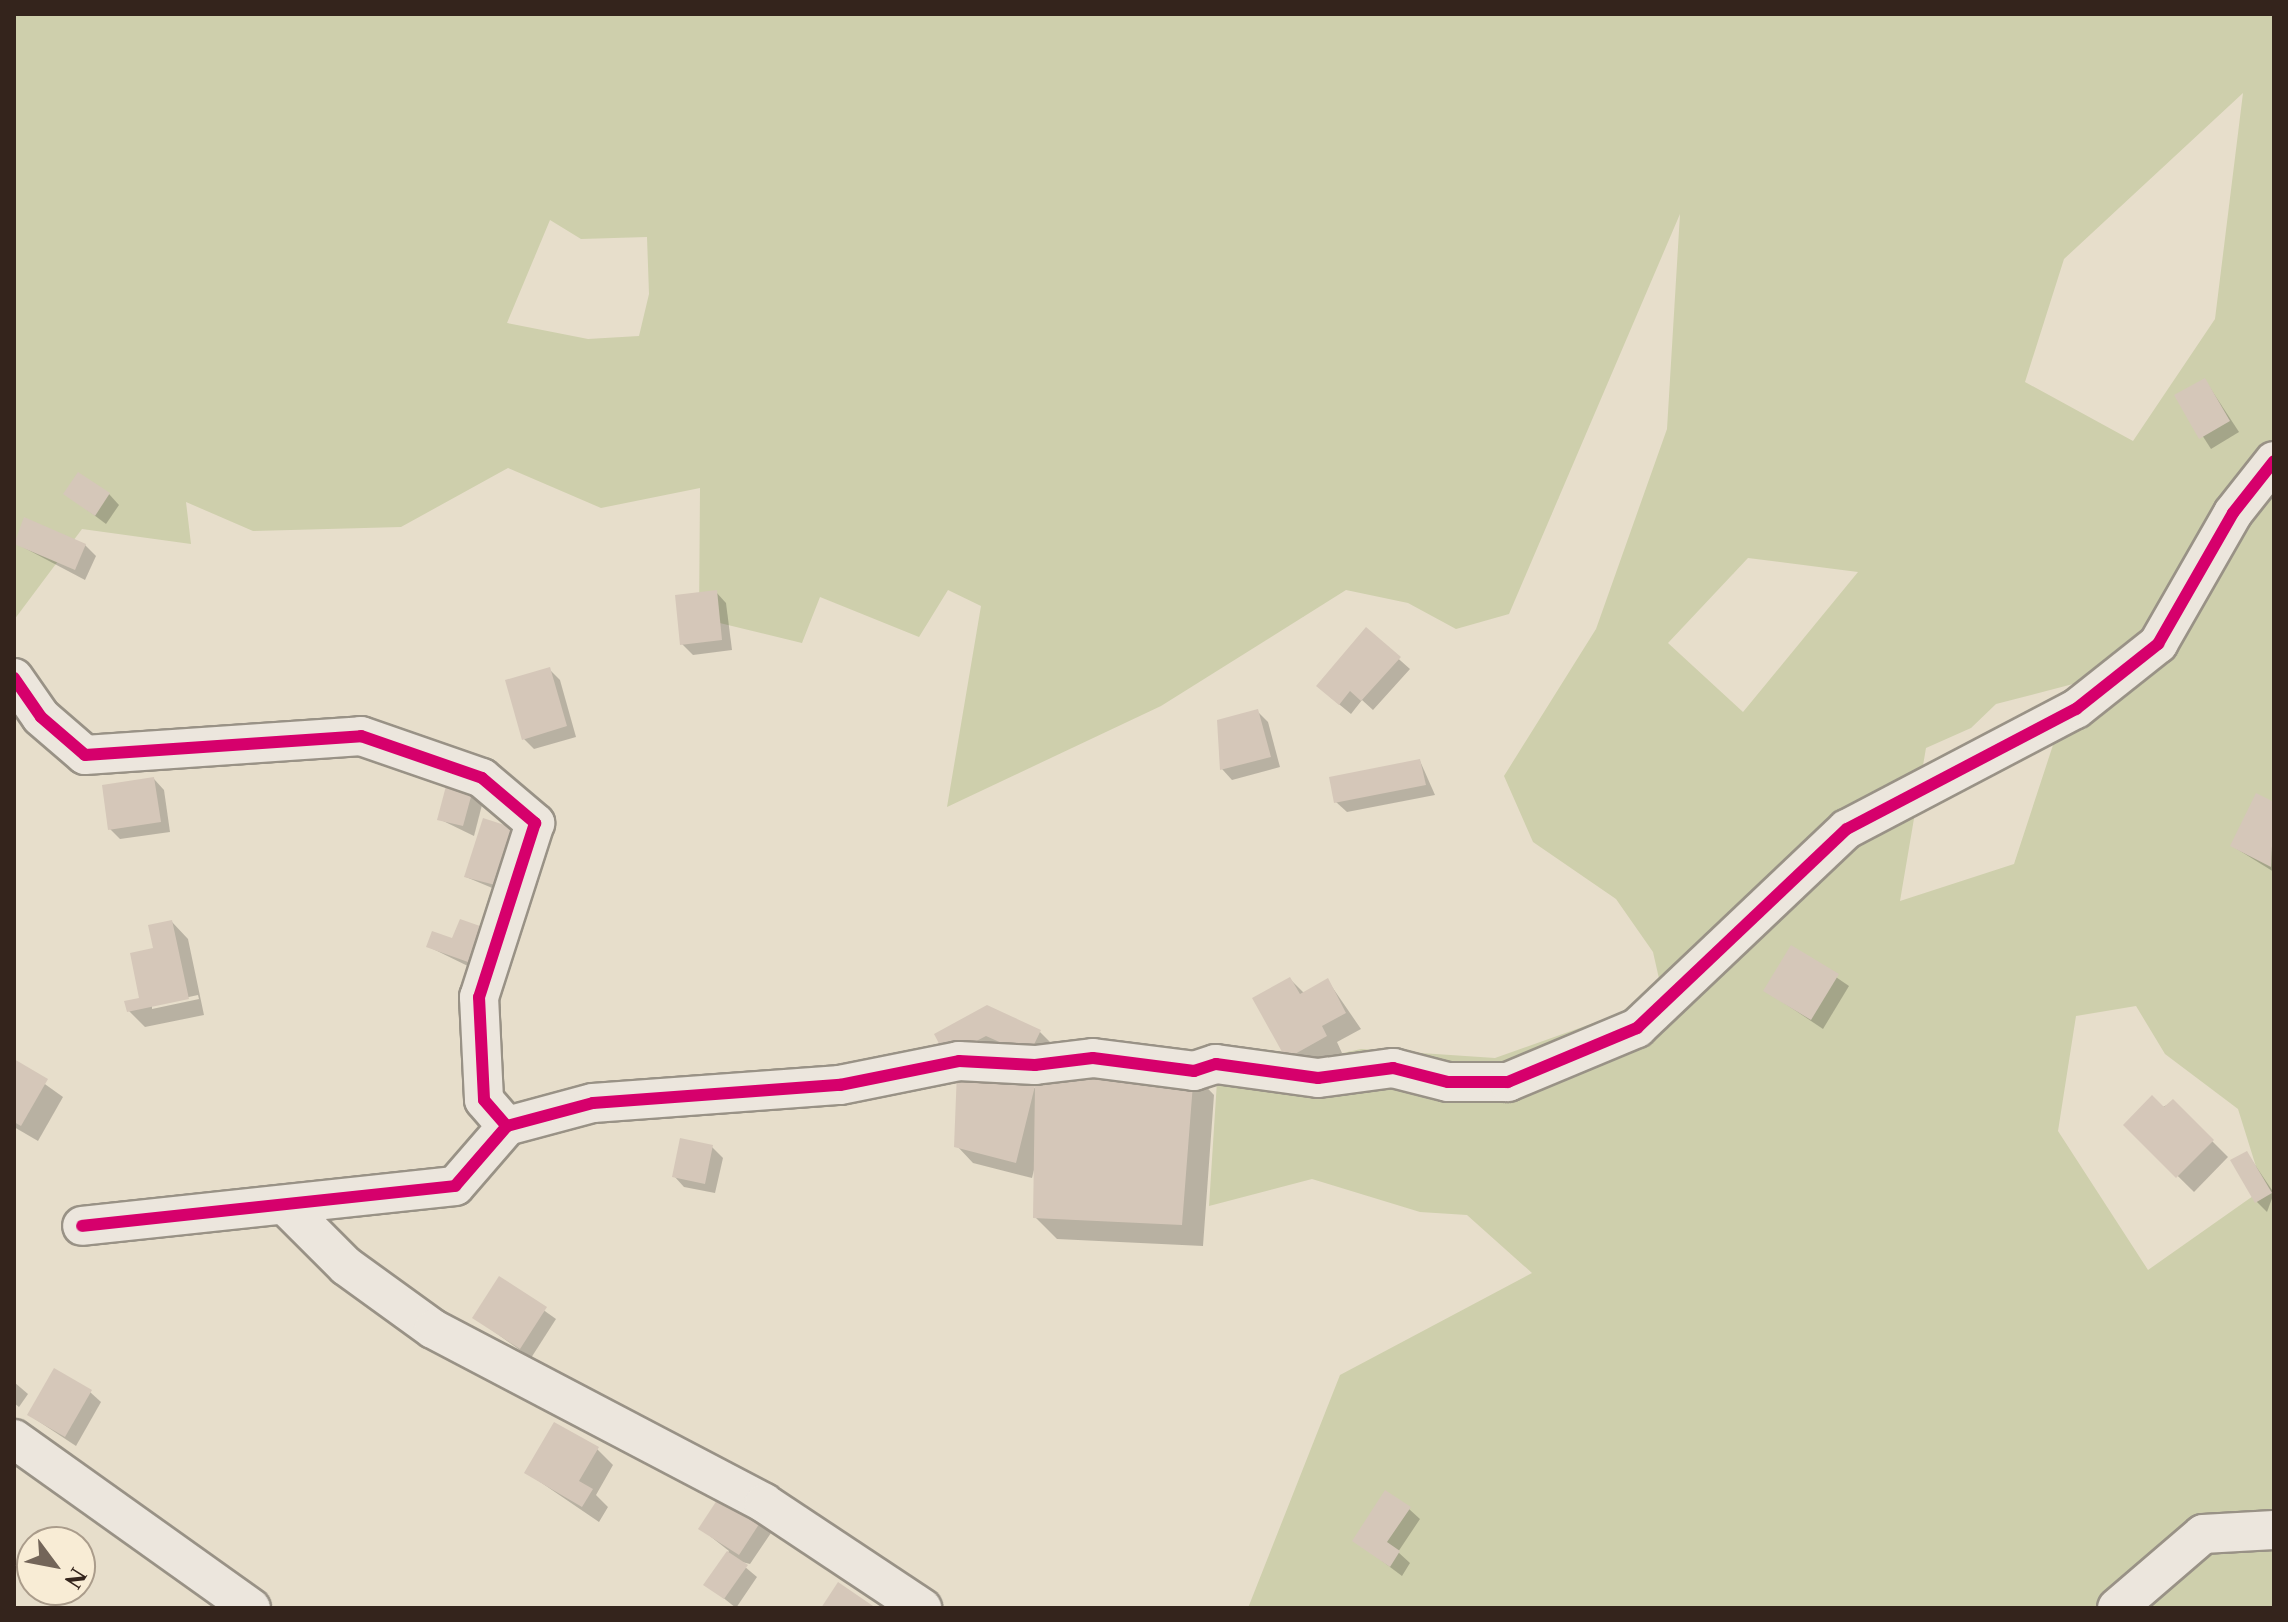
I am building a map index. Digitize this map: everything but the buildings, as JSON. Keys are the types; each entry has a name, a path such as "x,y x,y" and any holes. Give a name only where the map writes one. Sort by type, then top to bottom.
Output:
{"street":[{"path":"82,1226 455,1186 507,1126 607,1101 840,1085 959,1061 1035,1065 1093,1058 1194,1071 1216,1064 1318,1078 1393,1068 1448,1082 1508,1082 1637,1028 1847,829 2076,709 2158,644 2233,513 2274,461"},
{"path":"14,678 41,717 85,755 361,736 482,778 512,800 535,823 479,997 484,1100 507,1126"},
{"path":"286,1206 346,1266 433,1329 764,1503 922,1608"},
{"path":"14,1439 251,1608"},
{"path":"2117,1608 2203,1534 2274,1530"}],"green space":[{"path":"14,14 2274,14 2274,1608 1248,1608 1340,1375 1532,1273 1467,1215 1420,1212 1312,1179 1209,1206 1217,1081 1361,1049 1495,1058 1619,1014 1660,983 1653,952 1616,899 1533,842 1504,776 1596,629 1667,429 1680,214 1509,614 1456,629 1408,603 1346,590 1161,706 947,807 981,606 948,590 919,637 820,597 802,643 699,618 700,488 601,508 508,468 401,527 253,531 186,502 191,544 82,529 14,620","holes":["2243,93 2215,319 2133,441 2025,382 2064,259","550,220 581,239 647,237 649,294 639,336 588,339 507,323","1748,558 1858,572 1743,712 1668,643","2073,684 2014,864 1900,901 1926,748 1971,728 1996,704","2136,1006 2165,1054 2238,1109 2263,1189 2148,1270 2058,1131 2076,1016"]}],"cycle path":[{"path":"507,1126 593,1103 840,1085 959,1061 1035,1065 1093,1058 1194,1071 1216,1064 1318,1078 1393,1068 1448,1082 1508,1082 1637,1028 1847,829 2076,709 2158,644 2233,513 2274,461"},
{"path":"14,678 41,717 85,755 361,736 482,778 535,823 479,997 484,1100 507,1126 455,1186 82,1226"}]}
